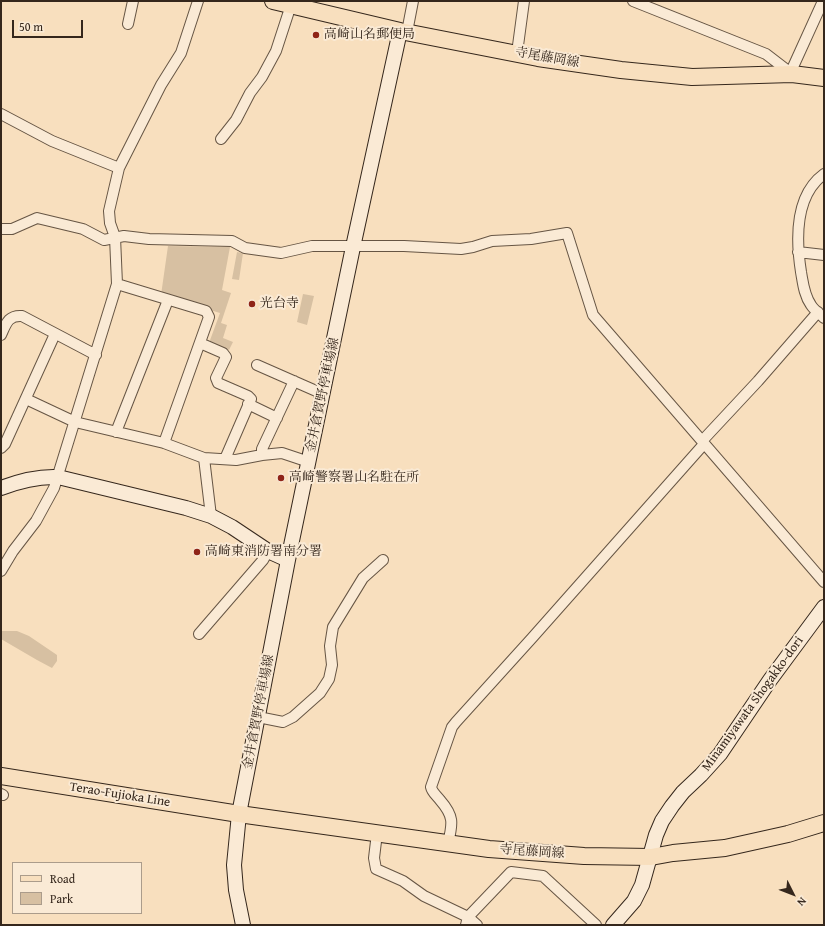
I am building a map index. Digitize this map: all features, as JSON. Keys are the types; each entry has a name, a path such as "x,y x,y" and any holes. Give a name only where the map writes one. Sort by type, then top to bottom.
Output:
{"main road":[{"name":"寺尾藤岡線","path":"273,1 403,32 538,58 658,75 692,77 792,74 824,78"},
{"name":"金井倉賀野停車場線","path":"243,925 236,890 234,865 239,814 288,560 324,394 353,247 403,32"},
{"path":"1,488 26,480 58,477 186,508 211,516 232,527 268,551 288,560"},
{"name":"Minamiyawata Shogakko-dori","path":"614,925 634,901 642,885 659,828 672,806 683,792 720,754 770,680 824,607"},
{"name":"Terao-Fujioka Line","path":"1,776 239,814"},
{"name":"寺尾藤岡線","path":"239,814 489,849 584,856 651,857 725,848 788,834 824,823"}],"street":[{"path":"128,24 133,1"},
{"path":"1,571 5,563 36,521 54,488 58,477 117,284 115,237 110,223 109,211 119,168 161,85 181,53 198,1"},
{"path":"403,32 413,1"},
{"path":"517,53 524,1"},
{"path":"638,2 766,54 792,74 793,67 822,1"},
{"path":"221,139 236,120 250,93 262,77 276,51 291,5"},
{"path":"1,114 52,141 119,168"},
{"path":"448,843 452,828 450,811 432,792 431,787 452,727 703,443 821,315 811,304 804,290 798,252 800,213 811,186 824,174"},
{"path":"1,229 12,229 37,218 83,229 104,240 124,236 149,239 232,241 245,248 281,253 312,246 404,246 461,249 492,241 568,233 593,315 824,582"},
{"path":"798,252 824,255"},
{"path":"117,284 206,311 209,317 164,443"},
{"path":"116,432 168,300"},
{"path":"1,335 11,318 22,316 96,355"},
{"path":"1,448 5,444 55,334"},
{"path":"200,343 223,353 226,357 216,378 218,383 248,396 251,399 224,459"},
{"path":"257,365 324,394"},
{"path":"262,455 262,449 294,381"},
{"path":"26,399 75,422 164,443 204,458 236,460 282,453 309,462"},
{"path":"248,404 277,418"},
{"path":"204,458 211,516"},
{"path":"200,634 263,560 268,551"},
{"path":"258,717 283,722 293,717 320,693 329,679 332,665 330,646 333,627 363,578 383,560"},
{"path":"377,833 374,858 376,869 403,881 424,896 467,921 477,925"},
{"path":"467,921 511,872 543,876 596,925"}],"green space":[{"path":"168,246 230,247 222,290 231,293 221,323 227,325 223,338 233,342 229,350 209,343 220,313 161,295"},
{"path":"237,252 243,253 239,280 232,279"},
{"path":"303,294 314,296 307,325 297,322"},
{"path":"1,631 17,631 29,636 57,655 57,661 52,668 37,660 1,639"}],"place":[{"name":"高崎山名郵便局","path":"316,35"},
{"name":"光台寺","path":"252,304"},
{"name":"高崎警察署山名駐在所","path":"281,478"},
{"name":"高崎東消防署南分署","path":"197,552"}]}
